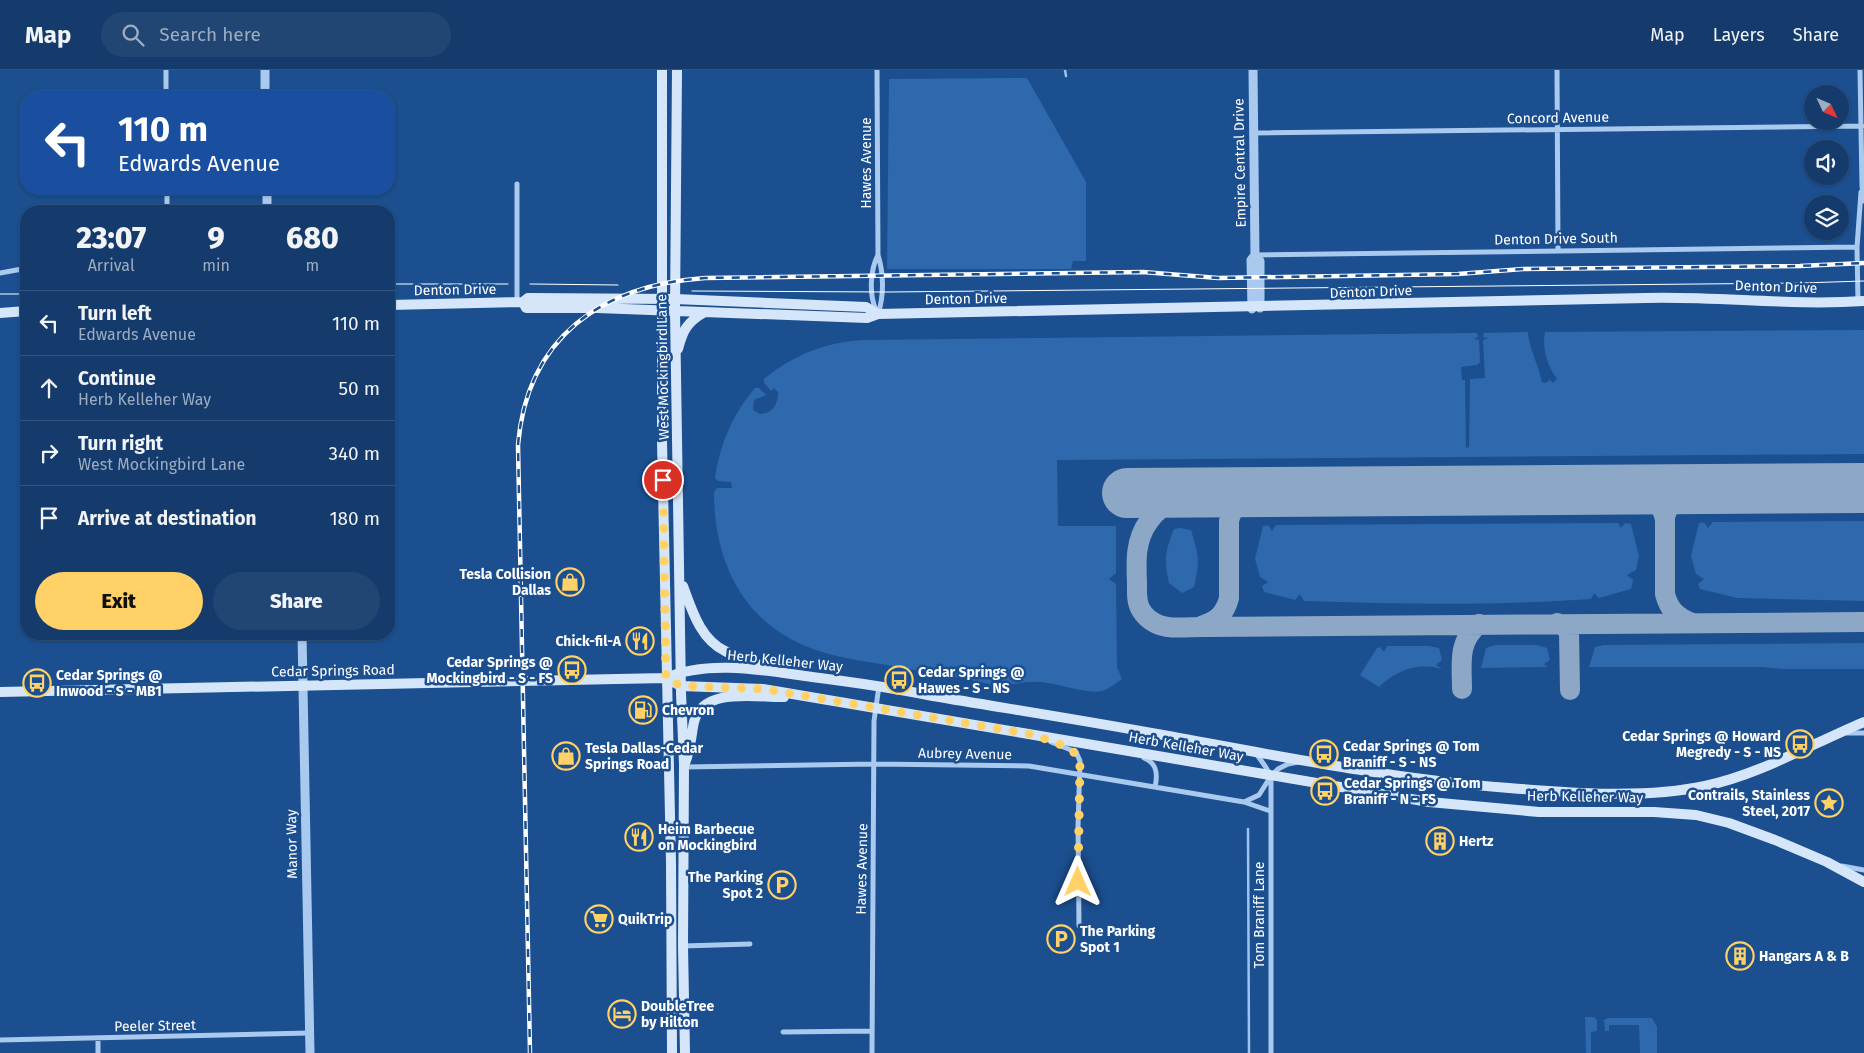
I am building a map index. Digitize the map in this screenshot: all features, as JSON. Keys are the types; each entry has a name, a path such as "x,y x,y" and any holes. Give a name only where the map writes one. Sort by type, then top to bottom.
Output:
{"main road":[{"name":"West Mockingbird Lane","path":"662,70 662,441 671,863 672,1053"},
{"name":"West Mockingbird Lane","path":"677,70 675,311 684,765 683,946 685,1053"},
{"path":"662,170 676,170"},
{"name":"Denton Drive","path":"520,302 526,308 598,308 867,318 878,314 1256,308 1690,297 1776,303 1861,302"},
{"name":"Denton Drive","path":"395,305 520,302 528,298 601,298 866,307 878,314"},
{"path":"0,313 20,311"},
{"path":"676,360 688,324 693,318 706,312"},
{"path":"662,441 678,442"},
{"path":"680,578 697,622 713,642 725,651 783,673"},
{"name":"Herb Kelleher Way","path":"666,678 681,671 735,668 783,673 879,686 1306,761 1461,784 1542,791 1645,792 1671,791 1704,786 1764,768 1864,722"},
{"name":"Herb Kelleher Way","path":"666,678 681,686 741,688 794,694 1271,776 1458,806 1538,812 1654,812 1696,815 1744,828 1826,862 1864,882"},
{"name":"Cedar Springs Road","path":"0,692 666,678"},
{"path":"684,765 690,750 694,720 700,711 711,702 732,696 785,698 794,694"},
{"path":"671,863 683,863"},
{"path":"671,947 683,946"}],"street":[{"path":"166,70 166,90"},
{"path":"265,70 265,90"},
{"name":"Hawes Avenue","path":"877,70 878,256 881,264 883,301 878,314"},
{"name":"Empire Central Drive","path":"1253,70 1255,255 1251,260 1256,308"},
{"path":"1557,70 1558,250"},
{"path":"1860,70 1862,186 1857,247 1861,302"},
{"name":"Concord Avenue","path":"1254,133 1862,126"},
{"path":"517,184 520,302"},
{"path":"1862,186 1864,201"},
{"name":"Denton Drive South","path":"1255,255 1857,247"},
{"name":"Hawes Avenue","path":"878,256 873,264 872,301 878,314"},
{"path":"0,273 20,269"},
{"name":"Manor Way","path":"302,640 310,1053"},
{"name":"Hawes Avenue","path":"872,1053 874,721 879,686"},
{"path":"1824,739 1850,732 1864,733"},
{"path":"1030,734 1076,752 1080,761 1079,926"},
{"path":"1125,750 1148,759 1155,766 1156,787"},
{"path":"1254,752 1271,776"},
{"path":"1244,802 1259,795 1271,776 1278,769 1288,764 1306,761"},
{"name":"Aubrey Avenue","path":"684,765 874,764 1029,766 1244,802 1270,811"},
{"name":"Tom Braniff Lane","path":"1271,776 1271,1053"},
{"path":"1826,862 1864,870"},
{"path":"683,946 750,944"},
{"path":"783,1032 872,1031"},
{"name":"Peeler Street","path":"0,1040 310,1033"},
{"path":"98,1038 98,1053"}],"shaded area":[{"path":"1027,78 1086,182 1086,261 1073,261 1071,269 887,269 889,79"},
{"path":"1864,330 1864,454 1057,460 1058,526 1116,526 1116,573 1109,579 1116,584 1117,667 1122,679 1102,691 1089,691 1039,682 993,685 822,652 796,642 773,628 755,611 740,592 728,570 720,545 714,492 717,488 732,488 731,482 718,481 715,478 717,465 728,430 747,398 755,388 759,388 766,395 754,400 753,410 760,414 768,412 776,404 778,392 774,388 771,391 764,383 764,379 787,363 811,351 850,341 1477,333 1478,337 1474,339 1479,340 1480,362 1477,365 1461,367 1462,380 1465,380 1466,448 1469,447 1470,379 1485,378 1483,340 1488,338 1483,337 1484,333 1528,332 1542,382 1545,383 1550,380 1553,383 1557,379 1546,357 1544,345 1545,332"},
{"path":"1864,521 1864,601 1737,598 1700,589 1698,584 1704,579 1696,574 1691,556 1699,523 1704,522 1708,528 1713,522"},
{"path":"1618,523 1621,528 1625,523 1631,524 1639,556 1636,570 1627,575 1633,580 1631,589 1599,598 1594,593 1591,599 1483,604 1376,603 1304,601 1300,594 1295,600 1264,592 1262,586 1268,582 1260,577 1255,559 1263,526 1268,525 1272,531 1276,525"},
{"path":"1174,529 1191,530 1198,558 1194,587 1182,593 1169,583 1166,568 1169,543"},
{"path":"1864,643 1864,669 1589,667 1595,647 1604,645"},
{"path":"1496,645 1537,645 1547,648 1550,660 1544,664 1548,667 1481,668 1486,648"},
{"path":"1387,646 1429,646 1439,648 1442,660 1436,665 1442,669 1425,666 1408,669 1393,676 1379,687 1360,675 1377,648 1380,647 1384,652"},
{"path":"1585,1017 1594,1017 1597,1020 1597,1031 1591,1032 1591,1053 1586,1053"},
{"path":"1608,1018 1652,1018 1657,1027 1657,1053 1640,1053 1639,1025 1609,1025 1609,1031 1605,1031 1604,1020"}],"waterway":[{"path":"1065,70 1066,76"},
{"path":"1248,829 1249,1053"}],"taxiway":[{"path":"1690,489 1675,500 1665,516 1665,594 1674,612 1692,623"},
{"path":"1635,490 1651,496 1664,514 1665,520"},
{"path":"1201,626 1212,622 1220,616 1229,598 1229,521 1231,514 1237,504 1247,497 1266,492"},
{"path":"1193,493 1174,500 1153,516 1144,528 1137,551 1136,567 1139,607 1149,619 1167,627 1864,622"},
{"path":"1557,623 1564,626 1569,632 1570,690"},
{"path":"1462,689 1462,654 1464,646 1467,638 1479,624"}],"runway":[{"path":"1127,493 1864,488"}],"tram line":[{"path":"692,291 888,292 1864,281"},
{"path":"395,284 508,284"},
{"path":"530,284 618,285"},
{"path":"0,294 20,294"}],"railway":[{"path":"530,1053 518,445 524,407 537,374 554,347 576,324 603,305 634,292 668,283 705,278 1143,272 1218,278 1458,274 1523,269 1800,266 1864,263"}],"place":[{"name":"Tesla Collision Dallas","path":"570,582"},
{"name":"Chick-fil-A","path":"640,641"},
{"name":"Cedar Springs @ Mockingbird - S - FS","path":"572,670"},
{"name":"Cedar Springs @ Hawes - S - NS","path":"899,680"},
{"name":"Cedar Springs @ Inwood - S - MB1","path":"37,683"},
{"name":"Chevron","path":"643,710"},
{"name":"Cedar Springs @ Howard Megredy - S - NS","path":"1800,744"},
{"name":"Cedar Springs @ Tom Braniff - S - NS","path":"1324,754"},
{"name":"Tesla Dallas-Cedar Springs Road","path":"566,756"},
{"name":"Cedar Springs @ Tom Braniff - N - FS","path":"1325,791"},
{"name":"Contrails, Stainless Steel, 2017","path":"1829,803"},
{"name":"Heim Barbecue on Mockingbird","path":"639,837"},
{"name":"Hertz","path":"1440,841"},
{"name":"The Parking Spot 2","path":"782,885"},
{"name":"QuikTrip","path":"599,919"},
{"name":"The Parking Spot 1","path":"1061,939"},
{"name":"Hangars A & B","path":"1740,956"},
{"name":"DoubleTree by Hilton","path":"622,1014"}],"route":[{"path":"663,480 666,678 681,686 764,689 876,707 1030,734 1068,748 1076,752 1080,761 1078,882"}]}
